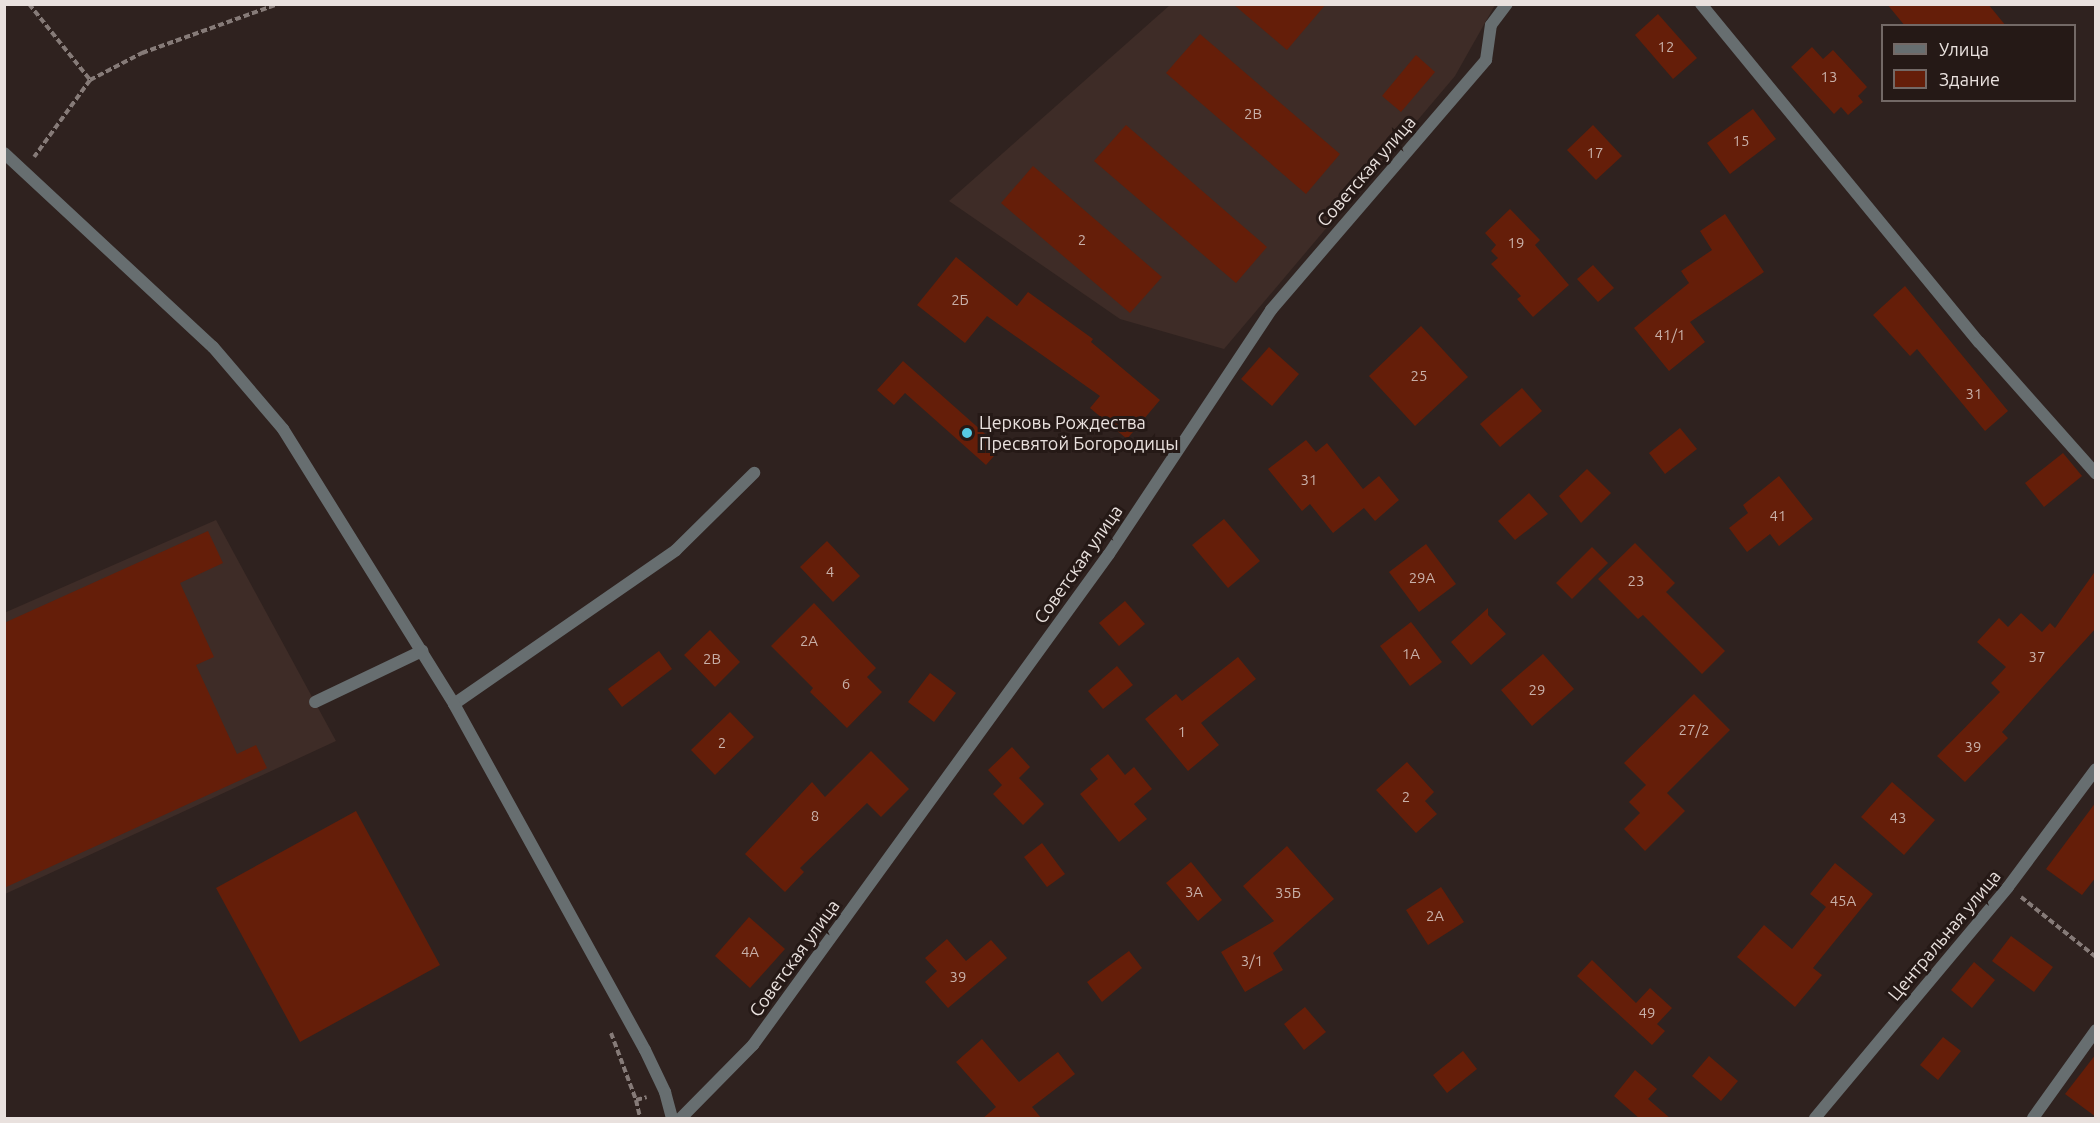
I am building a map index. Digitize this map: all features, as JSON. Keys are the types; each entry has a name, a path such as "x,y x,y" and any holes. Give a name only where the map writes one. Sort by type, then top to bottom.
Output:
{"street":[{"name":"Советская улица","path":"681,1119 760,1035 1109,554 1271,309 1486,60 1491,25 1507,4"},
{"path":"1701,4 1985,349 2096,474"},
{"path":"4,153 213,347 249,386 307,465 454,704 658,1074 672,1119"},
{"path":"454,704 676,550 754,473"},
{"path":"315,702 422,651"},
{"name":"Центральная улица","path":"1815,1119 2008,887 2096,769"},
{"path":"2033,1119 2096,1030"}],"path":[{"path":"29,4 90,80"},
{"path":"21,171 59,127 90,80 142,53 278,4"},
{"path":"2008,887 2096,957"},
{"path":"608,1026 636,1100 640,1119"},
{"path":"636,1100 665,1092"}],"shaded area":[{"path":"1170,5 1495,5 1455,76 1224,349 1120,319 949,201"},
{"path":"216,520 336,741 5,894 4,613"}],"building":[{"path":"1233,4 1326,4 1287,50"},
{"path":"1887,4 1988,4 2004,24 1903,24"},
{"path":"1658,14 1697,58 1673,79 1635,35"},
{"path":"1200,34 1340,154 1306,194 1166,73"},
{"path":"1812,47 1823,59 1833,50 1867,87 1858,96 1863,102 1848,115 1841,107 1834,114 1791,67"},
{"path":"1416,55 1435,72 1401,112 1382,96"},
{"path":"1753,109 1776,139 1730,174 1707,143"},
{"path":"1126,125 1267,247 1236,283 1094,161"},
{"path":"1593,125 1622,156 1596,180 1567,150"},
{"path":"1033,166 1162,277 1130,313 1001,203"},
{"path":"1510,209 1540,240 1535,245 1569,285 1533,317 1517,299 1521,296 1491,264 1498,258 1491,251 1496,245 1485,233"},
{"path":"1725,214 1764,272 1690,322 1705,342 1669,371 1634,328 1689,283 1681,271 1712,250 1700,231"},
{"path":"956,257 1017,306 1028,292 1093,339 1091,342 1160,400 1127,439 1090,408 1100,396 987,316 965,343 917,305"},
{"path":"1593,265 1614,288 1598,302 1577,279"},
{"path":"1905,286 2008,411 1985,431 1917,349 1910,356 1873,315"},
{"path":"1421,326 1468,377 1415,426 1369,376"},
{"path":"1269,347 1299,374 1272,406 1241,379"},
{"path":"903,361 1001,448 986,465 905,393 894,405 877,390"},
{"path":"1522,388 1542,411 1500,447 1480,424"},
{"path":"1680,428 1697,449 1665,474 1649,453"},
{"path":"1306,440 1316,452 1327,443 1363,489 1379,476 1399,500 1375,521 1364,508 1333,533 1310,504 1302,511 1268,469"},
{"path":"2063,453 2082,476 2044,507 2025,483"},
{"path":"1587,469 1611,493 1581,523 1559,496"},
{"path":"1779,476 1813,519 1779,546 1770,534 1747,552 1729,528 1748,513 1743,505"},
{"path":"1529,493 1548,514 1515,540 1498,521"},
{"path":"1224,519 1260,561 1228,588 1192,545"},
{"path":"208,531 223,563 180,583 214,657 196,665 237,754 256,745 267,768 4,888 4,623"},
{"path":"827,541 860,576 833,602 800,567"},
{"path":"1635,543 1675,583 1666,592 1725,651 1702,674 1643,615 1638,619 1598,579"},
{"path":"1426,544 1456,584 1419,612 1389,572"},
{"path":"1592,547 1608,563 1572,599 1556,583"},
{"path":"2096,570 2096,628 2002,732 2008,738 1965,782 1937,756 2000,692 1991,683 2006,667 1977,642 1999,618 2008,627 2021,613 2042,632 2050,623 2055,628"},
{"path":"1125,601 1145,624 1119,646 1099,623"},
{"path":"814,603 876,668 867,677 882,692 847,728 810,692 813,688 771,646"},
{"path":"1488,608 1488,615 1506,634 1471,665 1451,642"},
{"path":"1411,622 1442,662 1410,686 1380,646"},
{"path":"710,630 740,662 715,687 684,655"},
{"path":"659,651 672,669 622,707 608,689"},
{"path":"1543,654 1574,689 1532,726 1501,690"},
{"path":"1238,657 1256,679 1201,723 1219,745 1188,771 1145,719 1176,694 1182,701"},
{"path":"1117,666 1133,685 1103,709 1088,691"},
{"path":"930,673 956,693 934,722 908,702"},
{"path":"1694,694 1730,730 1667,793 1685,811 1645,851 1624,829 1640,813 1629,802 1646,785 1624,763"},
{"path":"730,712 754,737 715,775 691,750"},
{"path":"1012,747 1030,767 1019,778 1044,804 1023,825 993,794 1002,785 988,770"},
{"path":"871,751 909,789 881,817 867,803 800,868 804,872 785,892 745,854 812,782 825,797"},
{"path":"1108,754 1125,775 1134,767 1152,789 1134,804 1147,819 1119,842 1080,794 1098,779 1090,769"},
{"path":"1407,762 1434,792 1425,801 1437,814 1416,833 1376,790"},
{"path":"1892,782 1935,820 1904,855 1861,817"},
{"path":"2096,802 2096,877 2082,895 2046,869"},
{"path":"356,811 440,965 300,1042 216,888"},
{"path":"1042,843 1065,874 1047,887 1024,857"},
{"path":"1287,846 1334,899 1273,953 1283,970 1245,992 1221,952 1274,921 1243,886"},
{"path":"1191,862 1222,900 1198,921 1166,883"},
{"path":"1835,863 1873,894 1813,968 1822,975 1795,1007 1737,957 1764,925 1792,949 1826,907 1810,894"},
{"path":"1441,887 1464,922 1428,945 1406,910"},
{"path":"749,917 785,949 750,988 715,956"},
{"path":"2011,936 2053,967 2034,992 1992,961"},
{"path":"947,939 966,961 991,940 1007,958 948,1008 925,982 937,971 925,958"},
{"path":"1129,951 1142,968 1102,1002 1087,982"},
{"path":"1592,960 1636,1003 1650,988 1672,1008 1657,1024 1665,1031 1652,1045 1577,976"},
{"path":"1974,962 1995,980 1972,1008 1951,990"},
{"path":"1305,1007 1326,1032 1304,1050 1284,1024"},
{"path":"1943,1037 1961,1051 1938,1080 1920,1065"},
{"path":"982,1039 1019,1082 1058,1052 1075,1074 1032,1107 1042,1119 982,1119 996,1107 956,1062"},
{"path":"1463,1051 1477,1069 1447,1093 1433,1075"},
{"path":"2096,1054 2096,1117 2065,1094"},
{"path":"1709,1056 1738,1081 1721,1101 1692,1076"},
{"path":"1635,1070 1657,1089 1648,1099 1671,1119 1640,1119 1614,1096"}],"place":[{"name":"Церковь Рождества Пресвятой Богородицы","path":"967,433"}]}
